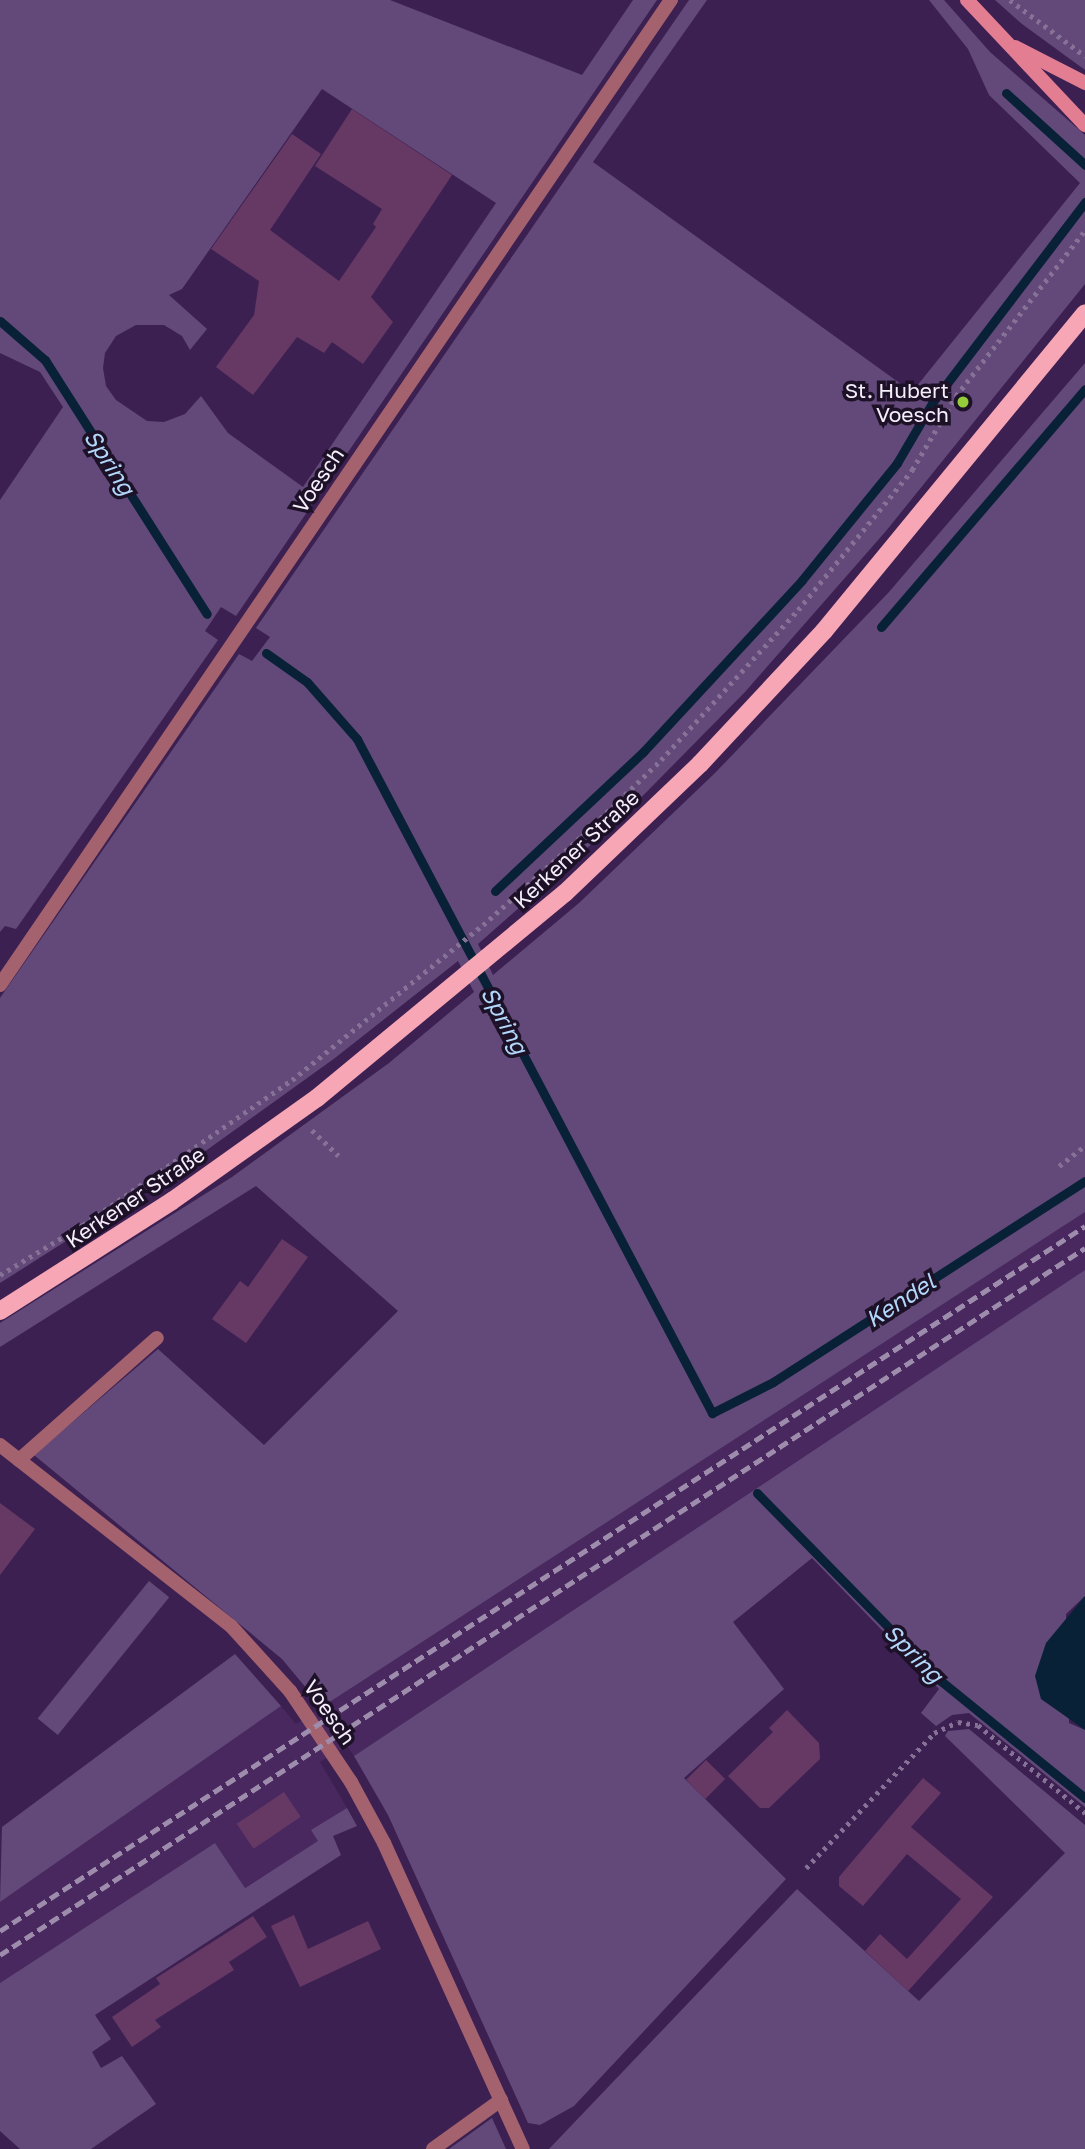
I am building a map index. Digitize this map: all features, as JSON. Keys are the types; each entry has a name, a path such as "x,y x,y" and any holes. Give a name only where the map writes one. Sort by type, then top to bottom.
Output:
{"main road":[{"name":"Kerkener Straße","path":"0,1311 141,1222 295,1114 498,951 635,827 774,685 926,511 1085,313"}],"street":[{"name":"Voesch","path":"0,985 671,0"},
{"path":"967,0 1085,125"},
{"path":"1006,42 1085,83"},
{"path":"19,1460 158,1338"},
{"name":"Voesch","path":"0,1446 231,1626 290,1691 351,1782 384,1843 523,2149"},
{"path":"433,2149 500,2100"}],"path":[{"path":"1010,0 1085,56"},
{"path":"0,1275 83,1225 292,1080 483,925 641,779 736,681 888,502 957,396 1085,230"},
{"path":"957,396 963,402"},
{"path":"295,1114 339,1156"},
{"path":"1059,1166 1085,1146"},
{"path":"806,1868 934,1733 958,1722 978,1725 1085,1813"}],"shaded area":[{"path":"0,0 390,0 582,75 633,0 657,0 236,616 221,607 205,631 218,640 16,929 5,926 0,932 0,500 63,407 40,372 0,353","holes":["322,89 496,203 303,487 228,433 201,396 185,414 164,422 147,421 116,400 106,386 103,368 105,353 116,336 136,325 164,325 182,336 190,350 207,329 169,295 182,289"]},
{"path":"689,0 707,0 593,162 912,392 1080,183 989,95 968,49 929,0 944,0 990,52 1085,135 1085,284 886,531 745,692 619,820 478,944 493,975 579,903 715,773 889,592 1085,363 1085,1212 322,1707 282,1659 34,1455 158,1349 264,1445 398,1311 256,1186 0,1347 0,1323 232,1177 389,1063 474,992 458,961 335,1058 186,1165 0,1283 0,998 239,654 252,661 270,637 256,628"},
{"path":"995,0 1085,0 1085,70 1022,24"},
{"path":"1085,1212 1085,1270 354,1756 347,1746 320,1762 347,1808 312,1830 319,1841 244,1888 215,1843 0,1983 0,1902 281,1706 296,1724"},
{"path":"1085,1270 1085,1596 1066,1614 1069,1723 1085,1730 1085,1807 969,1713 952,1715 936,1726 921,1713 939,1689 812,1558 733,1622 784,1689 684,1778 786,1879 574,2106 540,2125 528,2123 388,1815 354,1756"},
{"path":"149,1581 169,1597 58,1735 38,1719"},
{"path":"235,1654 281,1706 0,1902 2,1827"},
{"path":"969,1729 1085,1825 1085,2149 549,2149 797,1889 919,2001 1065,1853 945,1736 948,1731"},
{"path":"347,1808 357,1826 333,1836 341,1855 95,2015 111,2039 92,2052 101,2068 122,2056 156,2104 91,2149 20,2149 0,2131 0,1983 215,1843 245,1888 318,1841 311,1830"},
{"path":"492,2118 506,2149 449,2149"}],"water":[{"path":"1085,1596 1085,1730 1041,1699 1035,1676 1046,1643"}],"building":[{"path":"352,109 452,175 371,297 393,322 363,364 332,342 324,353 297,337 253,395 216,367 254,315 259,281 211,249 292,134 321,154 270,230 339,281 376,227 373,224 382,209 315,166"},
{"path":"282,1239 308,1257 246,1343 212,1319 240,1281 248,1287"},
{"path":"0,1503 35,1529 0,1575"},
{"path":"787,1710 819,1743 820,1759 769,1808 760,1808 728,1776 773,1732 769,1728"},
{"path":"706,1760 725,1779 705,1799 686,1780"},
{"path":"923,1778 941,1793 911,1827 993,1897 908,1991 865,1951 880,1934 907,1959 961,1899 907,1854 863,1906 839,1886 839,1877"},
{"path":"284,1792 301,1817 254,1849 237,1824"},
{"path":"294,1915 308,1949 368,1921 381,1949 300,1987 271,1926"},
{"path":"253,1916 267,1937 229,1962 234,1970 155,2020 161,2027 132,2047 112,2017 160,1984 156,1978"}],"waterway":[{"path":"1006,93 1085,165"},
{"path":"495,891 643,752 802,580 897,463 932,403 1085,202"},
{"name":"Spring","path":"0,321 45,360 207,614"},
{"path":"881,627 1085,389"},
{"name":"Spring","path":"266,653 307,682 357,739 712,1413 773,1382 1085,1181"},
{"name":"Spring","path":"757,1493 941,1681 1085,1798"}],"railway":[{"path":"0,1931 1085,1226"},
{"path":"0,1955 1085,1248"}],"place":[{"name":"St. Hubert Voesch","path":"963,402"}],"water label":[{"name":"Kendel","path":"900,1300"}]}
